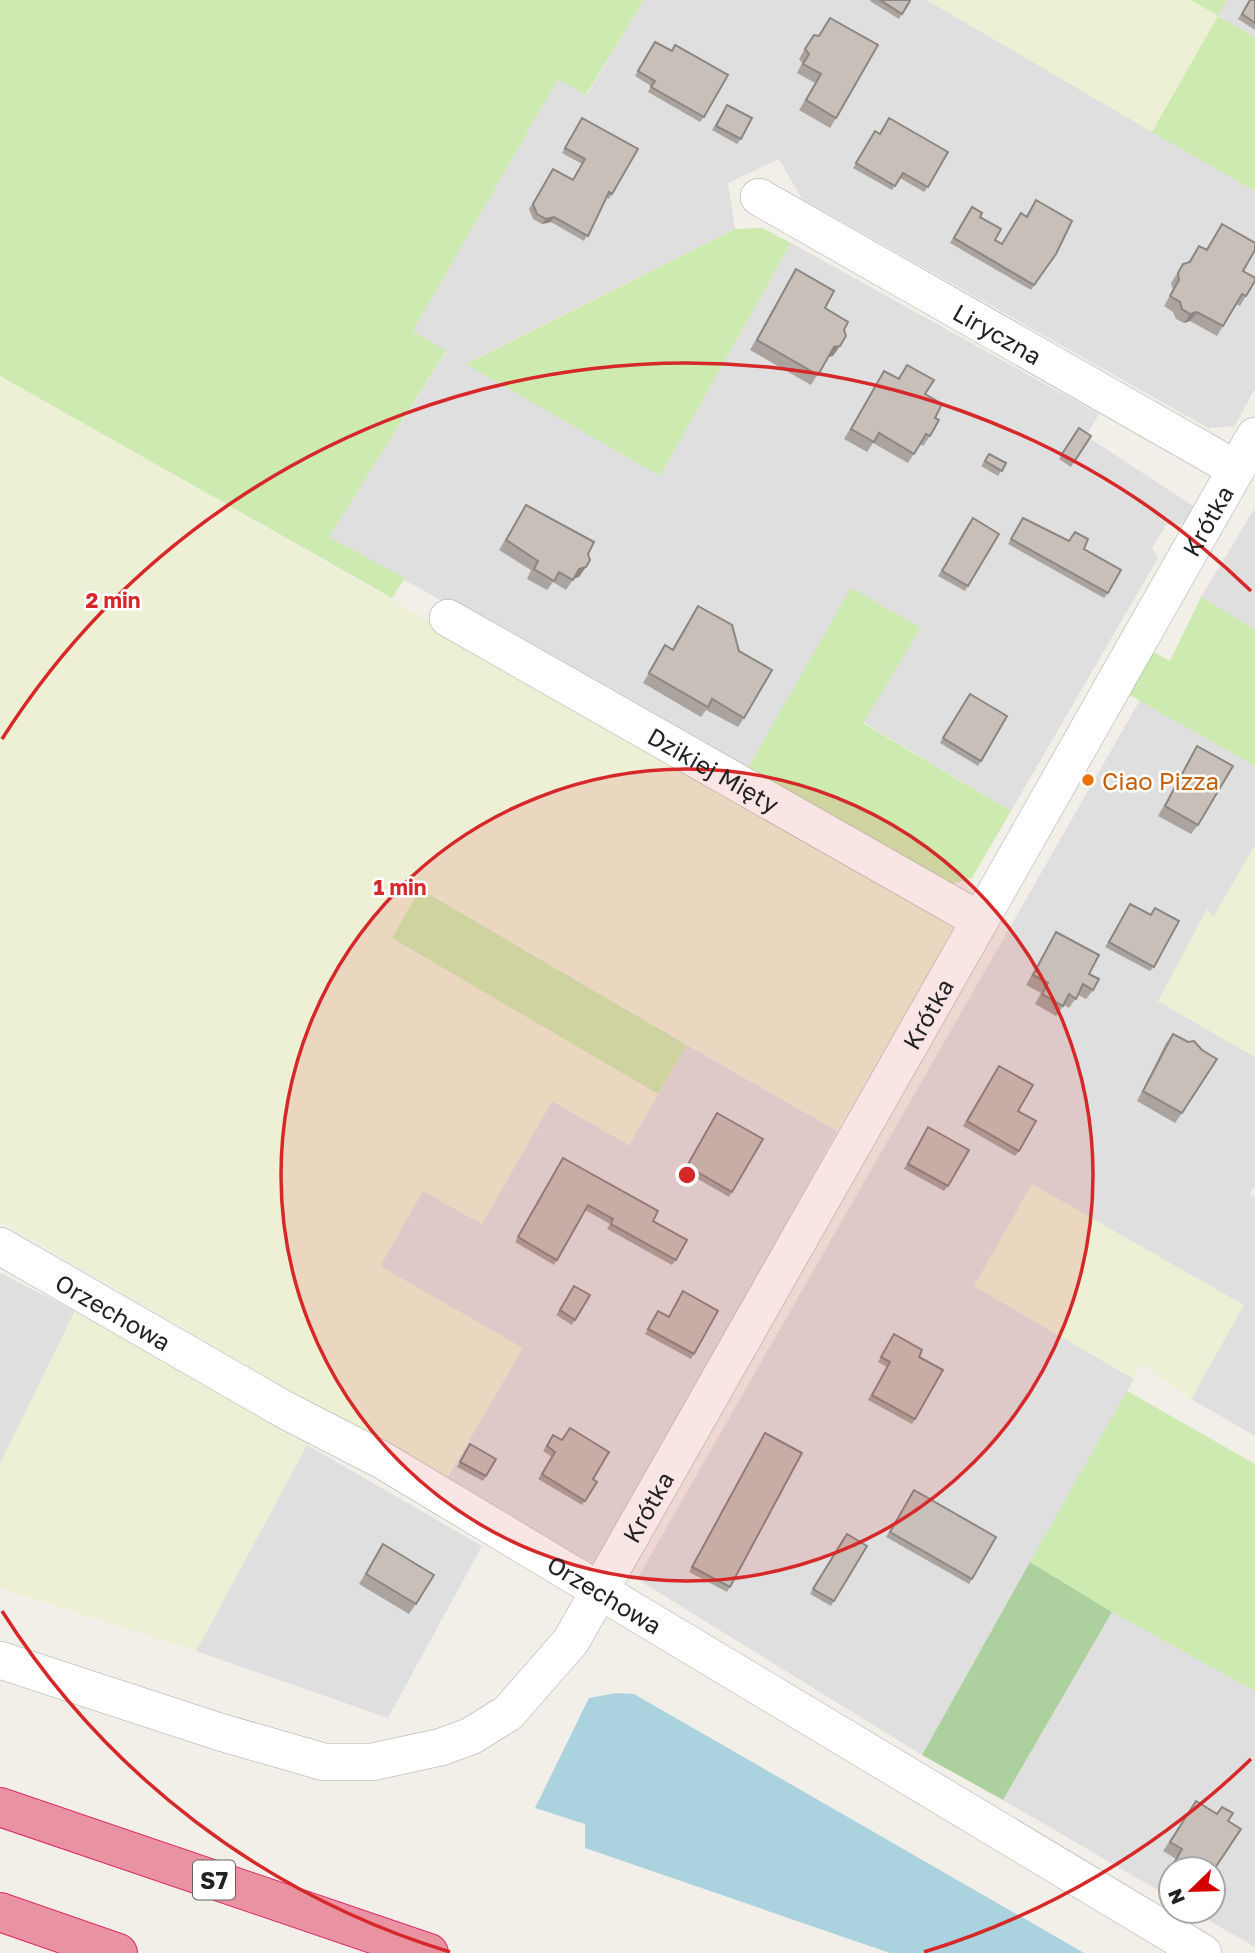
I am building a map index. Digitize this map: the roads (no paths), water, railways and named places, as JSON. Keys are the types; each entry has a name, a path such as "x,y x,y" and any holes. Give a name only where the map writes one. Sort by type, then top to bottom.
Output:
{"highway":[{"name":"S7","path":"0,1807 429,1953"},
{"path":"0,1912 118,1953"}],"street":[{"name":"Liryczna","path":"759,197 1236,469"},
{"name":"Krótka","path":"0,1660 220,1732 324,1762 372,1762 441,1747 471,1736 508,1713 571,1641 1255,436"},
{"name":"Dzikiej Mięty","path":"448,618 979,920"},
{"name":"Orzechowa","path":"0,1245 285,1410 382,1460 1203,1953"}],"water":[{"path":"616,1693 634,1694 1084,1953 890,1953 585,1848 585,1824 535,1808 589,1698"}],"place":[{"name":"Ciao Pizza","path":"1088,780"}]}
